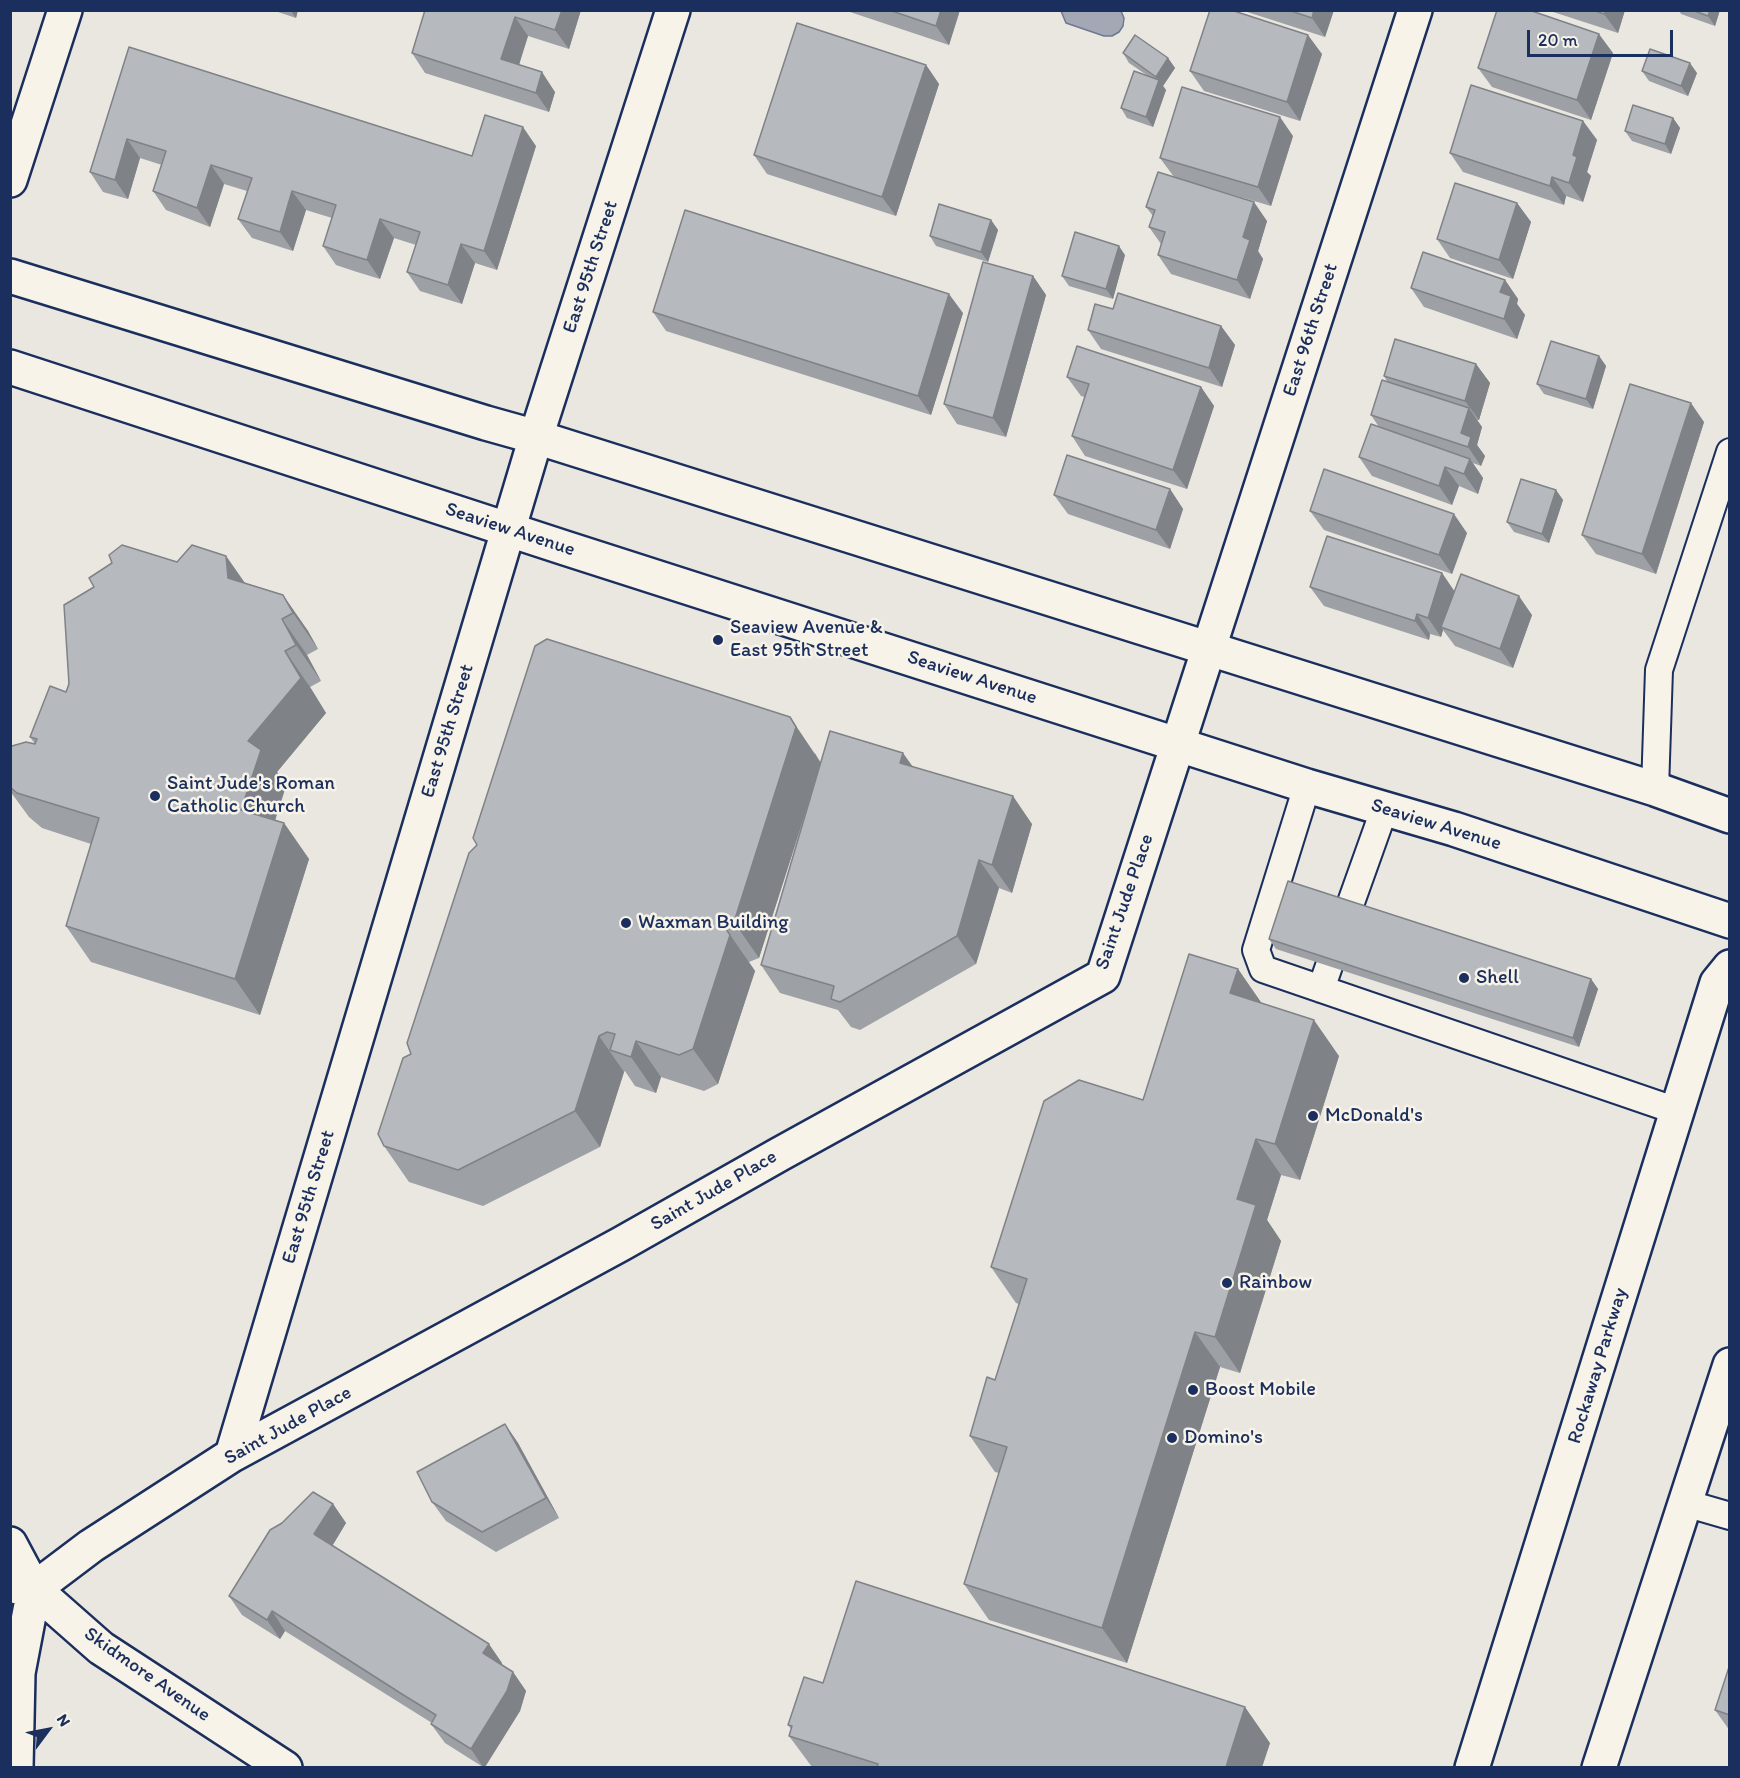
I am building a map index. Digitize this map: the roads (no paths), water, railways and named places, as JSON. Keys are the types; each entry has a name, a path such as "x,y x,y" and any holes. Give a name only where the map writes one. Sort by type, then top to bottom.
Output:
{"street":[{"path":"10,180 65,10"},
{"name":"East 95th Street","path":"232,1455 536,437 673,10"},
{"name":"East 96th Street","path":"1207,649 1415,10"},
{"path":"10,276 536,437 1655,789 1730,816"},
{"name":"Seaview Avenue","path":"10,367 508,530 1307,786 1454,829 1730,921"},
{"name":"Saint Jude Place","path":"22,1588 232,1455 621,1244 1103,976 1207,649"},
{"name":"Rockaway Parkway","path":"1472,1767 1717,983 1730,967"},
{"path":"1599,1767 1685,1503 1722,1412 1730,1365"},
{"path":"10,1544 22,1588 16,1767"},
{"name":"Skidmore Avenue","path":"22,1588 101,1648 285,1767"}],"lane":[{"path":"1655,789 1659,670 1730,452"},
{"path":"1307,786 1256,950 1263,969 1325,978 1677,1111"},
{"path":"1349,908 1384,810"},
{"path":"1685,1503 1730,1516"}],"place":[{"name":"Seaview Avenue & East 95th Street","path":"718,640"},
{"name":"Saint Jude's Roman Catholic Church","path":"155,796"},
{"name":"Waxman Building","path":"626,923"},
{"name":"Shell","path":"1464,978"},
{"name":"McDonald's","path":"1313,1116"},
{"name":"Rainbow","path":"1227,1283"},
{"name":"Boost Mobile","path":"1193,1390"},
{"name":"Domino's","path":"1172,1438"}]}
